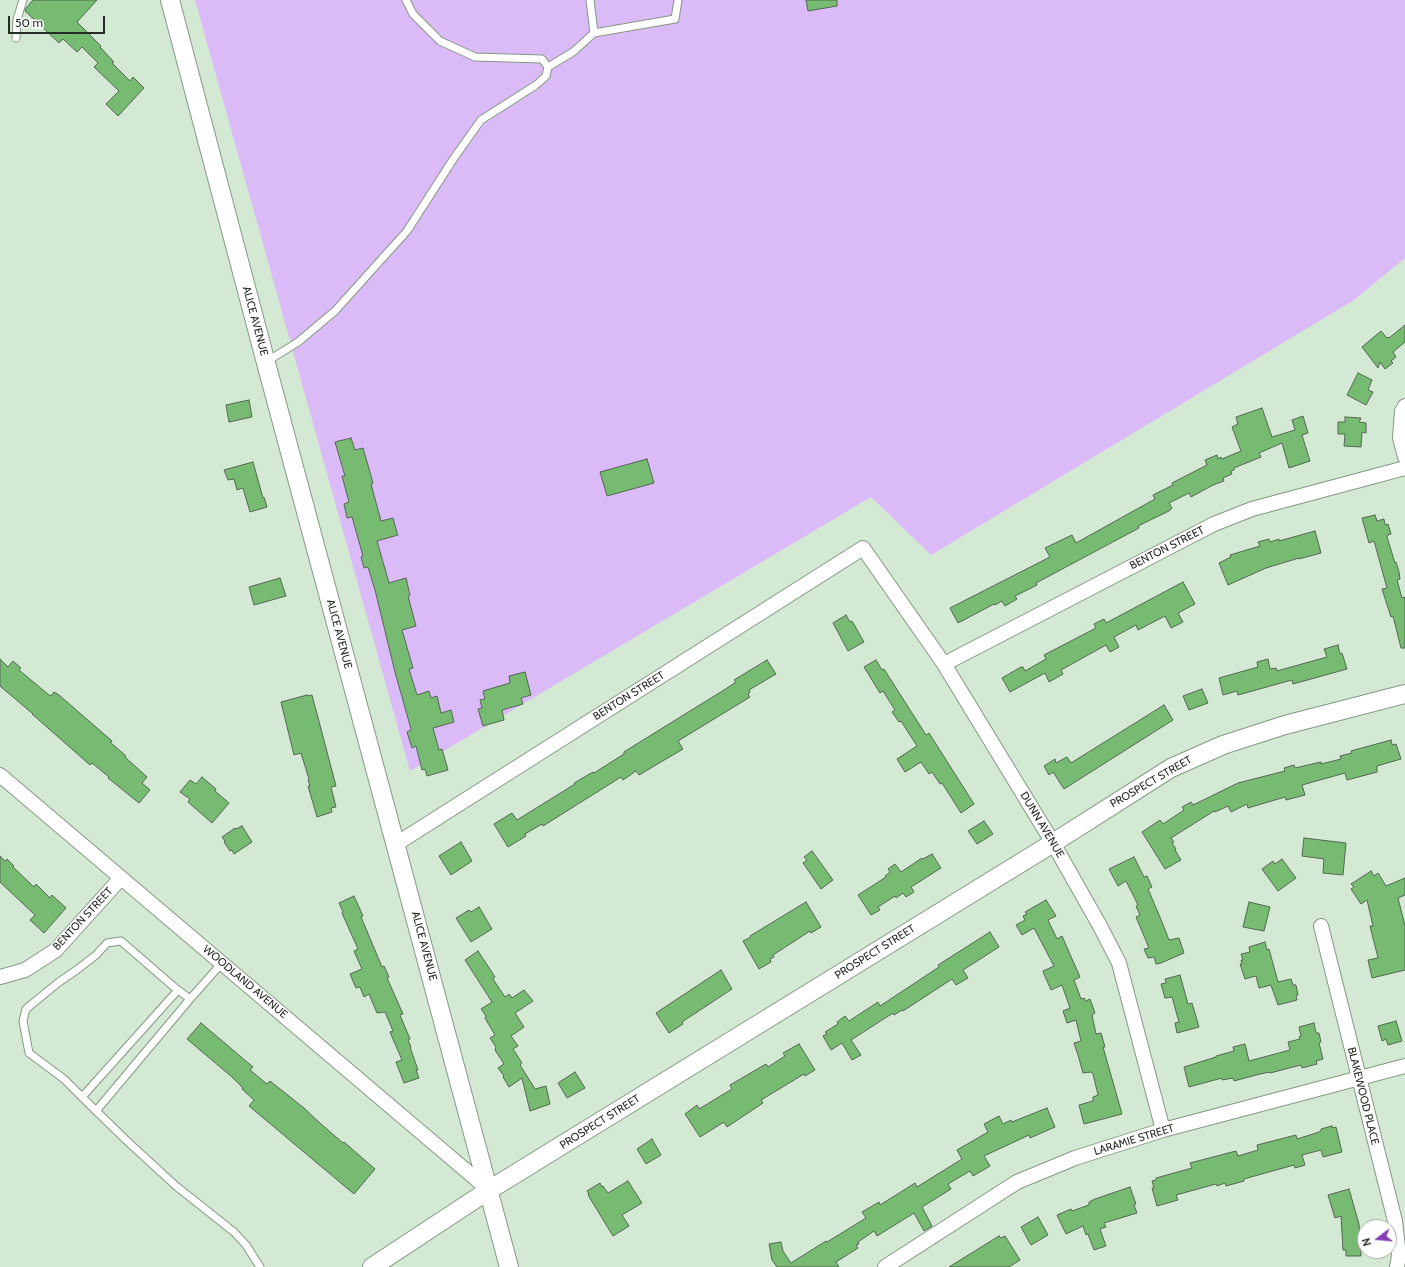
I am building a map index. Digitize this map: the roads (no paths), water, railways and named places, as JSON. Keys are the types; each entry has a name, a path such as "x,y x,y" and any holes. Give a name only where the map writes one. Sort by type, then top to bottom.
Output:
{"street":[{"name":"ALICE AVENUE","path":"170,0 510,1267"},
{"path":"1405,406 1402,412 1400,438 1405,457"},
{"name":"BENTON STREET","path":"944,664 1214,524 1252,509 1405,468"},
{"name":"BENTON STREET","path":"396,844 863,548"},
{"name":"DUNN AVENUE","path":"863,548 944,664 1053,843 1100,926 1119,963 1163,1130"},
{"name":"PROSPECT STREET","path":"372,1267 489,1190 1053,843 1165,771 1223,745 1285,725 1405,694"},
{"name":"WOODLAND AVENUE","path":"0,775 489,1190"},
{"name":"BENTON STREET","path":"0,977 25,970 56,950 121,878"},
{"name":"BLAKEWOOD PLACE","path":"1321,926 1358,1078 1395,1220 1399,1256 1397,1267"},
{"name":"LARAMIE STREET","path":"885,1267 1017,1182 1075,1158 1163,1130 1405,1066"}],"lane":[{"path":"16,38 17,19 23,0"},
{"path":"406,0 413,14 440,42 475,57 542,59 548,67"},
{"path":"590,0 594,33"},
{"path":"266,362 298,342 335,311 407,231 454,158 481,120 536,85 546,76 548,67 573,52 594,33 675,19 678,0"},
{"path":"190,998 178,990 121,941 107,943 96,955 26,1009 23,1022 30,1053 64,1079 176,1186 234,1232 246,1245 260,1267"},
{"path":"96,1111 190,998 222,963"},
{"path":"82,1097 178,990"}]}
